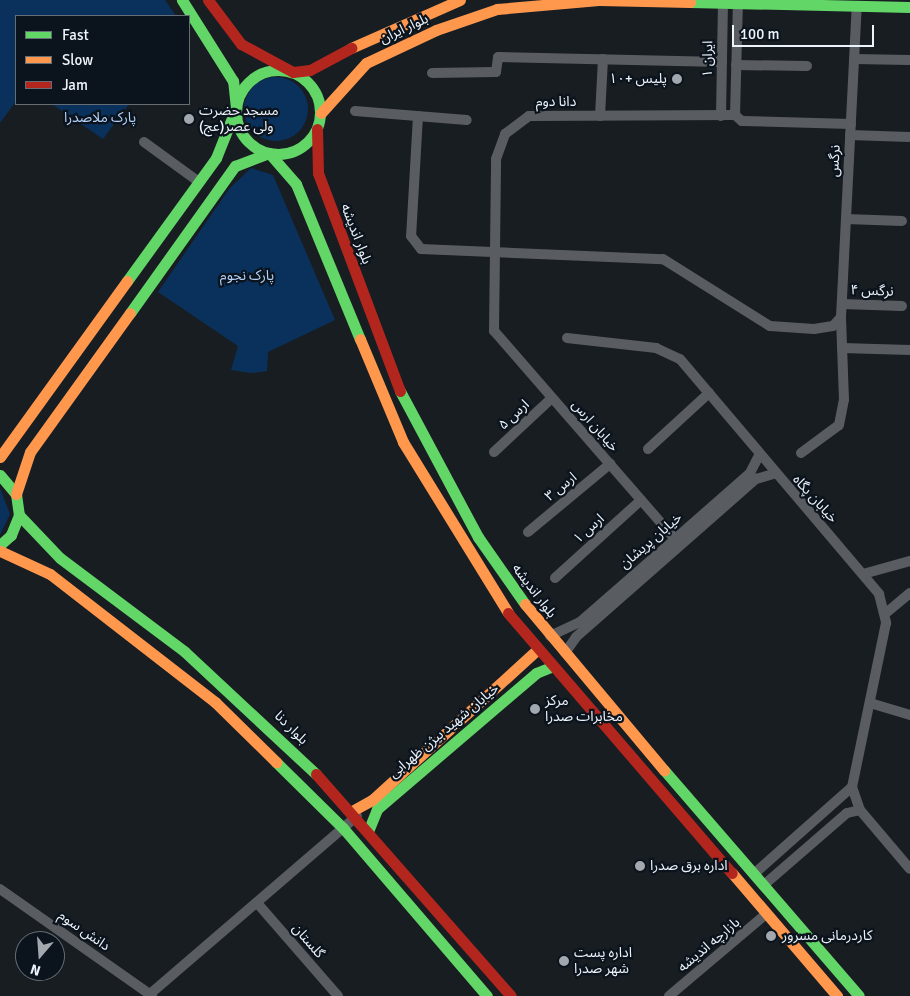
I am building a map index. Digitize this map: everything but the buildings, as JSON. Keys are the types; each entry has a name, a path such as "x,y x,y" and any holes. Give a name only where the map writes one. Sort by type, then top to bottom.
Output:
{"street":[{"path":"182,0 233,81 240,131 269,153 296,184 383,397 431,496 494,596 536,650 837,996"},
{"path":"0,545 11,535 19,515 16,494 30,452 235,166 269,153 297,149 317,129 321,112 313,88 293,72 241,44 208,0"},
{"name":"بلوار ایران","path":"293,72 310,70 430,10 460,0"},
{"name":"بلوار ایران","path":"321,112 366,63 436,30 496,9 553,3 723,2 910,7"},
{"name":"ایران ۱","path":"721,116 723,2"},
{"name":"ایران ۱","path":"735,115 738,3"},
{"name":"نرگس","path":"800,452 840,425 844,400 841,317 858,6"},
{"path":"430,10 436,30"},
{"path":"432,72 496,72 498,57 722,62"},
{"path":"600,116 603,59"},
{"path":"854,59 909,60"},
{"path":"736,65 807,66"},
{"path":"0,457 216,158 242,90 255,76 274,70 293,72"},
{"path":"356,111 467,120"},
{"name":"دانا دوم","path":"494,330 496,159 505,134 529,116 735,115 742,121 851,129 909,137"},
{"path":"418,116 411,236 421,249 663,260 770,326 814,329 833,326 841,317"},
{"name":"بلوار اندیشه","path":"317,129 318,174 328,201 420,433 478,537 550,636 765,884 859,996"},
{"path":"144,142 199,182"},
{"path":"846,219 902,221"},
{"name":"نرگس ۴","path":"842,304 902,306"},
{"name":"خیابان ارس","path":"494,330 675,539"},
{"name":"خیابان پگاه","path":"567,338 656,348 680,359 710,393 773,474 863,574 886,614"},
{"path":"842,348 910,350"},
{"path":"648,449 710,393"},
{"name":"ارس ۵","path":"494,452 552,398"},
{"name":"خیابان پریشان","path":"550,636 580,622 750,473 759,455"},
{"name":"ارس ۳","path":"528,532 610,464"},
{"name":"خیابان پریشان","path":"565,654 576,637 756,479 773,474"},
{"path":"0,475 16,494"},
{"name":"ارس ۱","path":"555,578 641,500"},
{"name":"بلوار دنا","path":"19,515 60,558 228,688 355,813 511,996"},
{"path":"0,551 50,574 173,667 254,739 343,828 487,996"},
{"path":"863,574 910,561"},
{"path":"910,593 886,614 852,787 860,810 910,869"},
{"name":"خیابان شهید بیژن ظهرابی","path":"355,813 528,662 536,650"},
{"name":"خیابان شهید بیژن ظهرابی","path":"368,829 377,808 536,673 551,667"},
{"path":"870,703 910,715"},
{"path":"755,873 852,787"},
{"path":"765,884 847,813 860,810"},
{"path":"151,995 258,904 343,828 355,813"},
{"name":"دانش سوم","path":"0,889 151,995"},
{"name":"گلستان","path":"258,904 338,996"},
{"name":"بازارچه اندیشه","path":"669,996 766,914"}],"green space":[{"path":"0,0 165,0 175,15 15,15 15,102 0,123"},
{"path":"270,77 282,77 299,86 306,97 308,109 306,121 299,132 282,141 270,141 258,136 249,127 244,115 244,103 249,91 258,82"},
{"name":"پارک ملاصدرا","path":"53,105 128,105 103,139"},
{"name":"پارک نجوم","path":"251,168 273,175 335,320 268,352 267,371 251,373 231,370 238,346 158,292 229,189"},
{"path":"0,488 10,514 0,535"}],"traffic: fast":[{"path":"127,281 216,158 236,108 233,81 182,0"},
{"path":"690,2 910,7"},
{"path":"278,70 294,73 308,82 317,96 320,112 317,128 308,142 294,151 278,154 262,151 248,142 239,128 236,112 239,96 248,82 262,73 278,70"},
{"path":"130,313 235,166 269,153 296,184 360,339"},
{"path":"400,391 478,537 525,604"},
{"path":"0,475 16,494 19,515 11,535 0,545"},
{"path":"19,515 60,558 185,652 316,774"},
{"path":"369,829 377,809 536,673 551,667"},
{"path":"276,762 343,828 487,996"},
{"path":"664,770 859,996"}],"traffic: slow":[{"path":"351,48 460,0"},
{"path":"321,113 366,63 436,30 497,9 599,0 690,2"},
{"path":"0,457 127,281"},
{"path":"16,494 30,452 130,313"},
{"path":"360,339 403,442 508,613"},
{"path":"0,551 50,574 215,702 276,762"},
{"path":"525,604 664,770"},
{"path":"352,811 372,800 537,650"},
{"path":"732,873 837,996"}],"traffic: jam":[{"path":"208,0 241,44 293,72 310,70 351,48"},
{"path":"317,129 318,173 400,391"},
{"path":"508,613 732,873"},
{"path":"316,774 511,996"}],"place":[{"name":"پلیس +۱۰","path":"677,79"},
{"name":"مسجد حضرت ولی عصر(عج)","path":"189,119"},
{"name":"مرکز مخابرات صدرا","path":"535,709"},
{"name":"اداره برق صدرا","path":"640,866"},
{"name":"کاردرمانی مسرور","path":"771,936"},
{"name":"اداره پست شهر صدرا","path":"564,961"}]}
